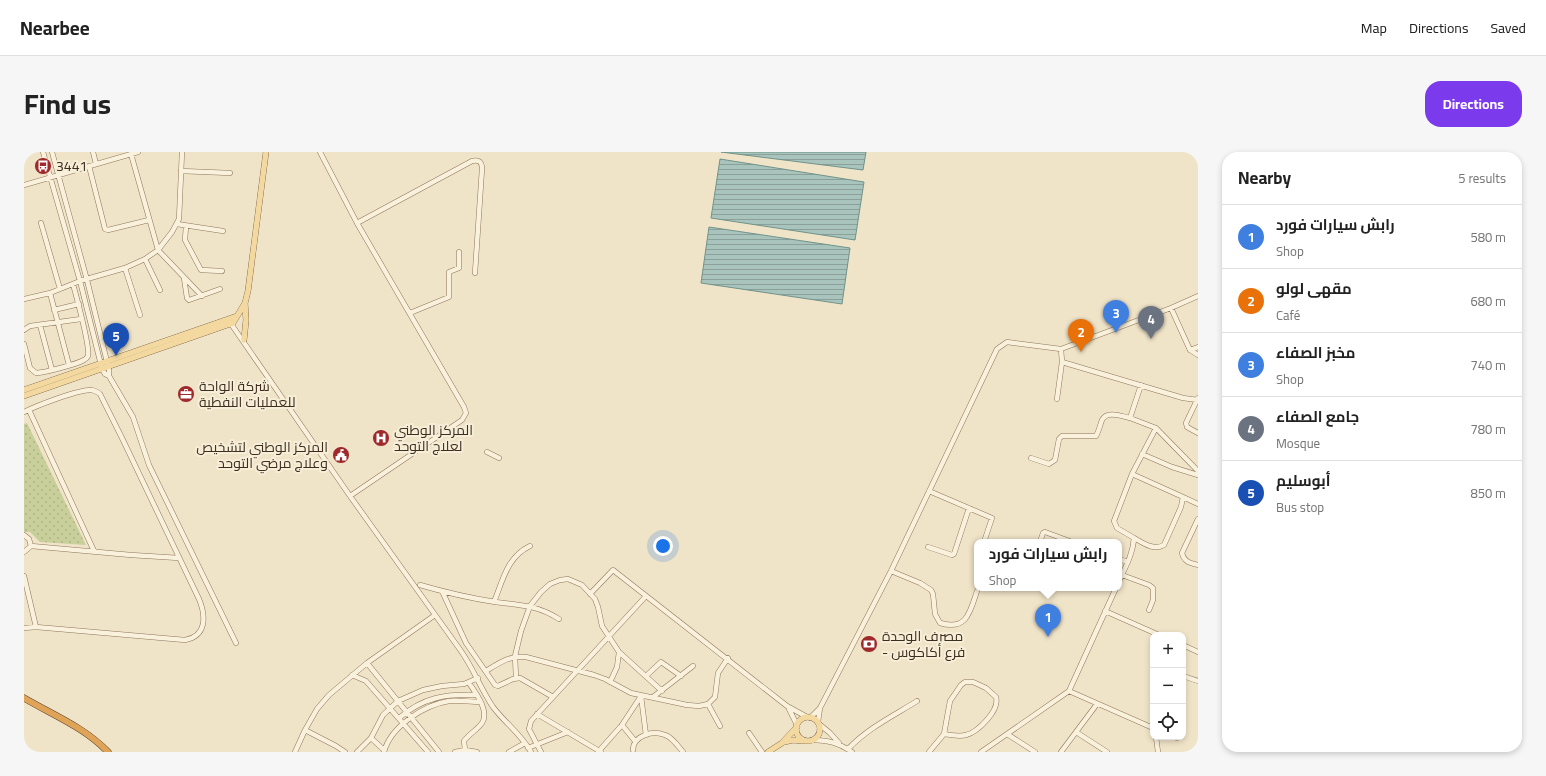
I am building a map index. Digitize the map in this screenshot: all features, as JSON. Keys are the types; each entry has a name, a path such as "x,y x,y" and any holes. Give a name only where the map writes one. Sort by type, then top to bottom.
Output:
{"highway":[{"path":"24,698 77,726 97,741 108,752"}],"main road":[{"path":"244,340 246,320 245,303 249,286 266,152"},
{"path":"24,390 104,365 230,322 237,316 245,303"},
{"path":"24,396 104,365"},
{"path":"768,752 782,743 801,720 809,717 818,723 819,734 812,740 793,740 782,743"},
{"path":"797,725 798,735 805,741"}],"street":[{"path":"43,152 104,365 133,417 149,465 236,643"},
{"path":"52,152 87,280 104,365"},
{"path":"93,152 96,164"},
{"path":"24,185 138,152"},
{"path":"24,298 50,293 80,281 125,268 145,259 158,250 168,239 177,224 182,171 182,152"},
{"path":"320,152 357,223 464,407 466,416 350,496"},
{"path":"131,154 158,250 202,296"},
{"path":"357,223 472,161 480,161 482,169 475,274"},
{"path":"89,166 105,229 108,230 149,220"},
{"path":"182,171 230,173"},
{"path":"41,223 60,289"},
{"path":"177,224 223,231"},
{"path":"186,226 185,240 202,270 222,271"},
{"path":"410,313 449,297 449,272 459,268 459,252"},
{"path":"145,259 160,290"},
{"path":"125,268 140,315"},
{"path":"184,278 188,300 220,289"},
{"path":"24,344 31,370 39,373 84,360 88,355 88,346 73,284"},
{"path":"50,293 69,365"},
{"path":"917,701 875,726 858,739 850,751 839,743 818,723 820,708 891,571 997,349 1007,342 1061,348 1171,308 1198,296"},
{"path":"54,310 79,304"},
{"path":"1171,308 1190,350 1198,355"},
{"path":"24,330 30,326 81,319"},
{"path":"230,322 244,340 350,496 461,650 495,709 530,750 537,745 568,732"},
{"path":"40,325 52,370"},
{"path":"1190,350 1198,347"},
{"path":"1057,399 1062,362 1061,348"},
{"path":"1062,362 1183,398 1198,399 1186,423 1187,427 1198,433"},
{"path":"1130,418 1141,385"},
{"path":"24,628 36,627 181,640 192,638 202,628 204,616 202,606 122,438 100,394 92,390 88,390 48,401 26,411 94,551"},
{"path":"1032,458 1050,464 1055,460 1059,439 1062,436 1096,436 1103,418 1112,414 1130,418 1156,428 1198,471"},
{"path":"1156,428 1132,474 1114,521 1117,528 1134,538 1158,548 1164,545 1184,497"},
{"path":"487,452 499,458"},
{"path":"1142,454 1172,467 1198,475"},
{"path":"1132,474 1198,504"},
{"path":"930,491 992,518 985,539"},
{"path":"928,547 948,554 954,554 969,508"},
{"path":"1198,519 1182,553 1183,558 1187,562 1198,565"},
{"path":"1041,539 1043,533 1045,532 1064,539"},
{"path":"24,535 29,539 31,546"},
{"path":"1134,538 1134,547 1122,575 1149,585 1153,588 1153,600 1149,610"},
{"path":"24,552 31,546 179,558"},
{"path":"494,602 510,563 516,554 530,546"},
{"path":"1122,560 1128,562"},
{"path":"590,594 613,570 728,658 787,706 809,717 820,708"},
{"path":"891,571 931,590 933,594 934,614 940,623 949,626 955,626 963,622 970,611 977,591"},
{"path":"24,576 36,627"},
{"path":"516,678 515,656 521,631 530,606 541,592 550,584 568,579 575,581 590,594 597,603 600,622 608,637 619,652 662,691"},
{"path":"420,585 494,602 530,606 546,611 559,619"},
{"path":"442,591 466,644 496,685 516,678 524,679 553,697"},
{"path":"983,752 1069,691 1115,591"},
{"path":"541,752 529,726 531,721 646,596"},
{"path":"1105,611 1152,632"},
{"path":"295,752 305,730 323,702 367,663 435,615"},
{"path":"1186,646 1198,652"},
{"path":"610,682 616,667 619,652"},
{"path":"486,671 515,656 526,657 594,675 624,690 641,696 699,706 708,704 715,696 718,673 728,658"},
{"path":"646,676 661,662 681,676"},
{"path":"367,663 439,752"},
{"path":"653,697 694,666"},
{"path":"352,675 366,681 428,752"},
{"path":"1186,677 1198,681"},
{"path":"357,752 371,738 379,720 398,701 422,690 469,683 478,678"},
{"path":"929,752 944,734 950,701 961,685 965,682 973,682 986,688 996,697 996,706 978,729 966,735 957,736 944,734"},
{"path":"465,750 465,739 484,720 484,711 477,695 469,683"},
{"path":"1069,691 1150,727"},
{"path":"399,718 432,698 453,694 477,695"},
{"path":"453,694 454,701"},
{"path":"537,714 600,752 622,725 641,696"},
{"path":"641,696 646,735"},
{"path":"371,738 384,751 392,736 404,724 431,707 454,701 480,702"},
{"path":"708,704 720,726"},
{"path":"1061,752 1097,704"},
{"path":"787,706 797,725"},
{"path":"622,725 635,741"},
{"path":"305,730 345,752"},
{"path":"1076,732 1106,752"},
{"path":"633,750 635,741 640,737 659,733 665,735 683,752"},
{"path":"749,733 762,752"},
{"path":"1007,734 1035,752"},
{"path":"812,740 839,743"},
{"path":"1156,740 1158,752"},
{"path":"509,752 525,743"},
{"path":"455,752 465,750 477,752"}],"green space":[{"path":"27,423 86,545 40,542 30,532 24,532 24,424"}],"water":[{"path":"721,152 866,152 863,170"},
{"path":"720,159 864,182 855,240 711,218"},
{"path":"709,227 850,248 842,304 701,283"}],"place":[{"name":"3441","path":"43,166"},
{"name":"مخبز الصفاء","path":"1116,333"},
{"name":"جامع الصفاء","path":"1151,339"},
{"name":"مقهى لولو","path":"1081,352"},
{"name":"أبوسليم","path":"116,356"},
{"name":"شركة الواحة للعمليات النفطية","path":"186,394"},
{"name":"المركز الوطني لعلاج التوحد","path":"381,438"},
{"name":"المركز الوطني لتشخيص وعلاج مرضي التوحد","path":"341,455"},
{"name":"رابش سيارات فورد","path":"1048,637"},
{"name":"مصرف الوحدة - فرع أكاكوس","path":"869,644"}]}
